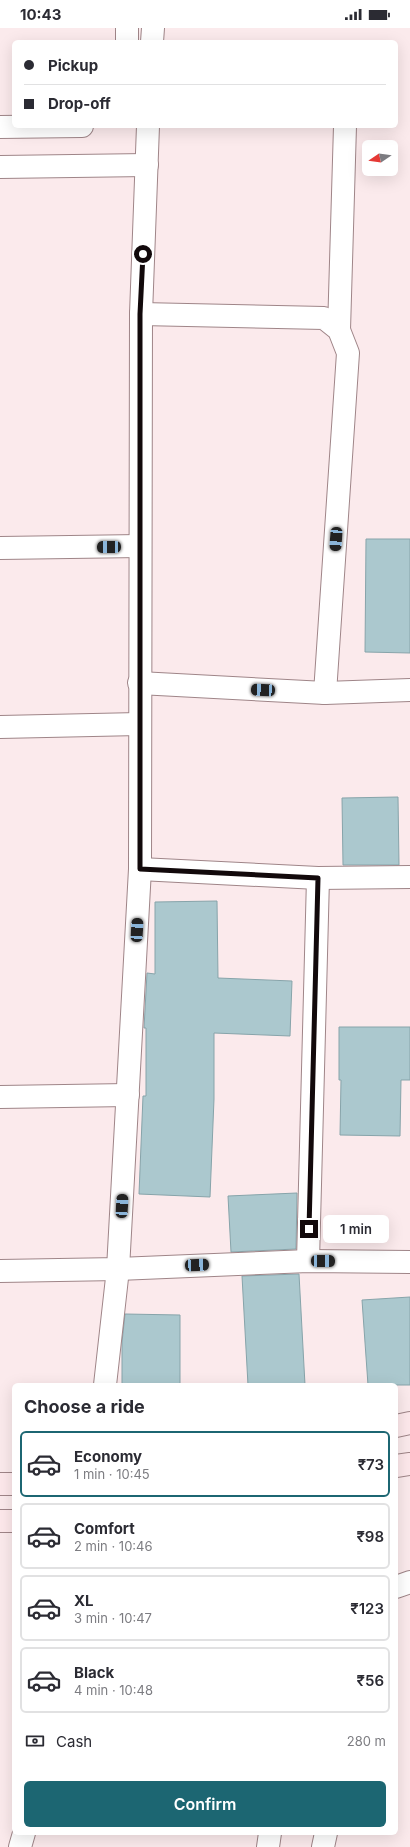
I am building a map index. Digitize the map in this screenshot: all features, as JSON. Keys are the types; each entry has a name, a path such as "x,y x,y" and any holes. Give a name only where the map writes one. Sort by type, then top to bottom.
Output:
{"main road":[{"path":"398,1426 410,1423"},
{"path":"398,1466 410,1464"},
{"path":"0,1484 12,1484"},
{"path":"0,1521 12,1521"}],"street":[{"path":"127,28 127,40"},
{"path":"152,40 153,28"},
{"path":"0,127 12,127"},
{"path":"105,1383 118,1269 140,869 140,314 148,128"},
{"path":"326,693 348,354 339,330 345,128"},
{"path":"0,167 147,165"},
{"path":"140,314 324,318 339,330"},
{"path":"0,548 140,546"},
{"path":"139,683 326,693 410,690"},
{"path":"0,727 139,724"},
{"path":"140,869 318,878 410,877"},
{"path":"308,1261 318,878"},
{"path":"0,1097 128,1095"},
{"path":"0,1271 118,1269 308,1261 410,1262"},
{"path":"398,1586 410,1582"},
{"path":"20,1847 23,1835"},
{"path":"268,1847 270,1835"},
{"path":"323,1847 326,1835"}],"building":[{"path":"366,539 410,539 410,653 365,652"},
{"path":"398,797 399,865 343,865 342,798"},
{"path":"217,901 218,978 292,981 290,1036 214,1033 214,1099 210,1197 139,1194 143,1096 146,1096 146,1028 144,1028 147,973 155,974 155,902"},
{"path":"339,1027 410,1027 410,1080 401,1080 400,1136 340,1135 341,1080 339,1080"},
{"path":"297,1193 296,1249 231,1252 228,1196"},
{"path":"299,1274 305,1383 248,1383 242,1276"},
{"path":"410,1297 410,1385 398,1385 398,1383 368,1383 362,1300"},
{"path":"125,1314 180,1315 180,1383 122,1383 122,1342"}],"route":[{"path":"143,254 140,314 140,869 318,878 309,1229"}]}
